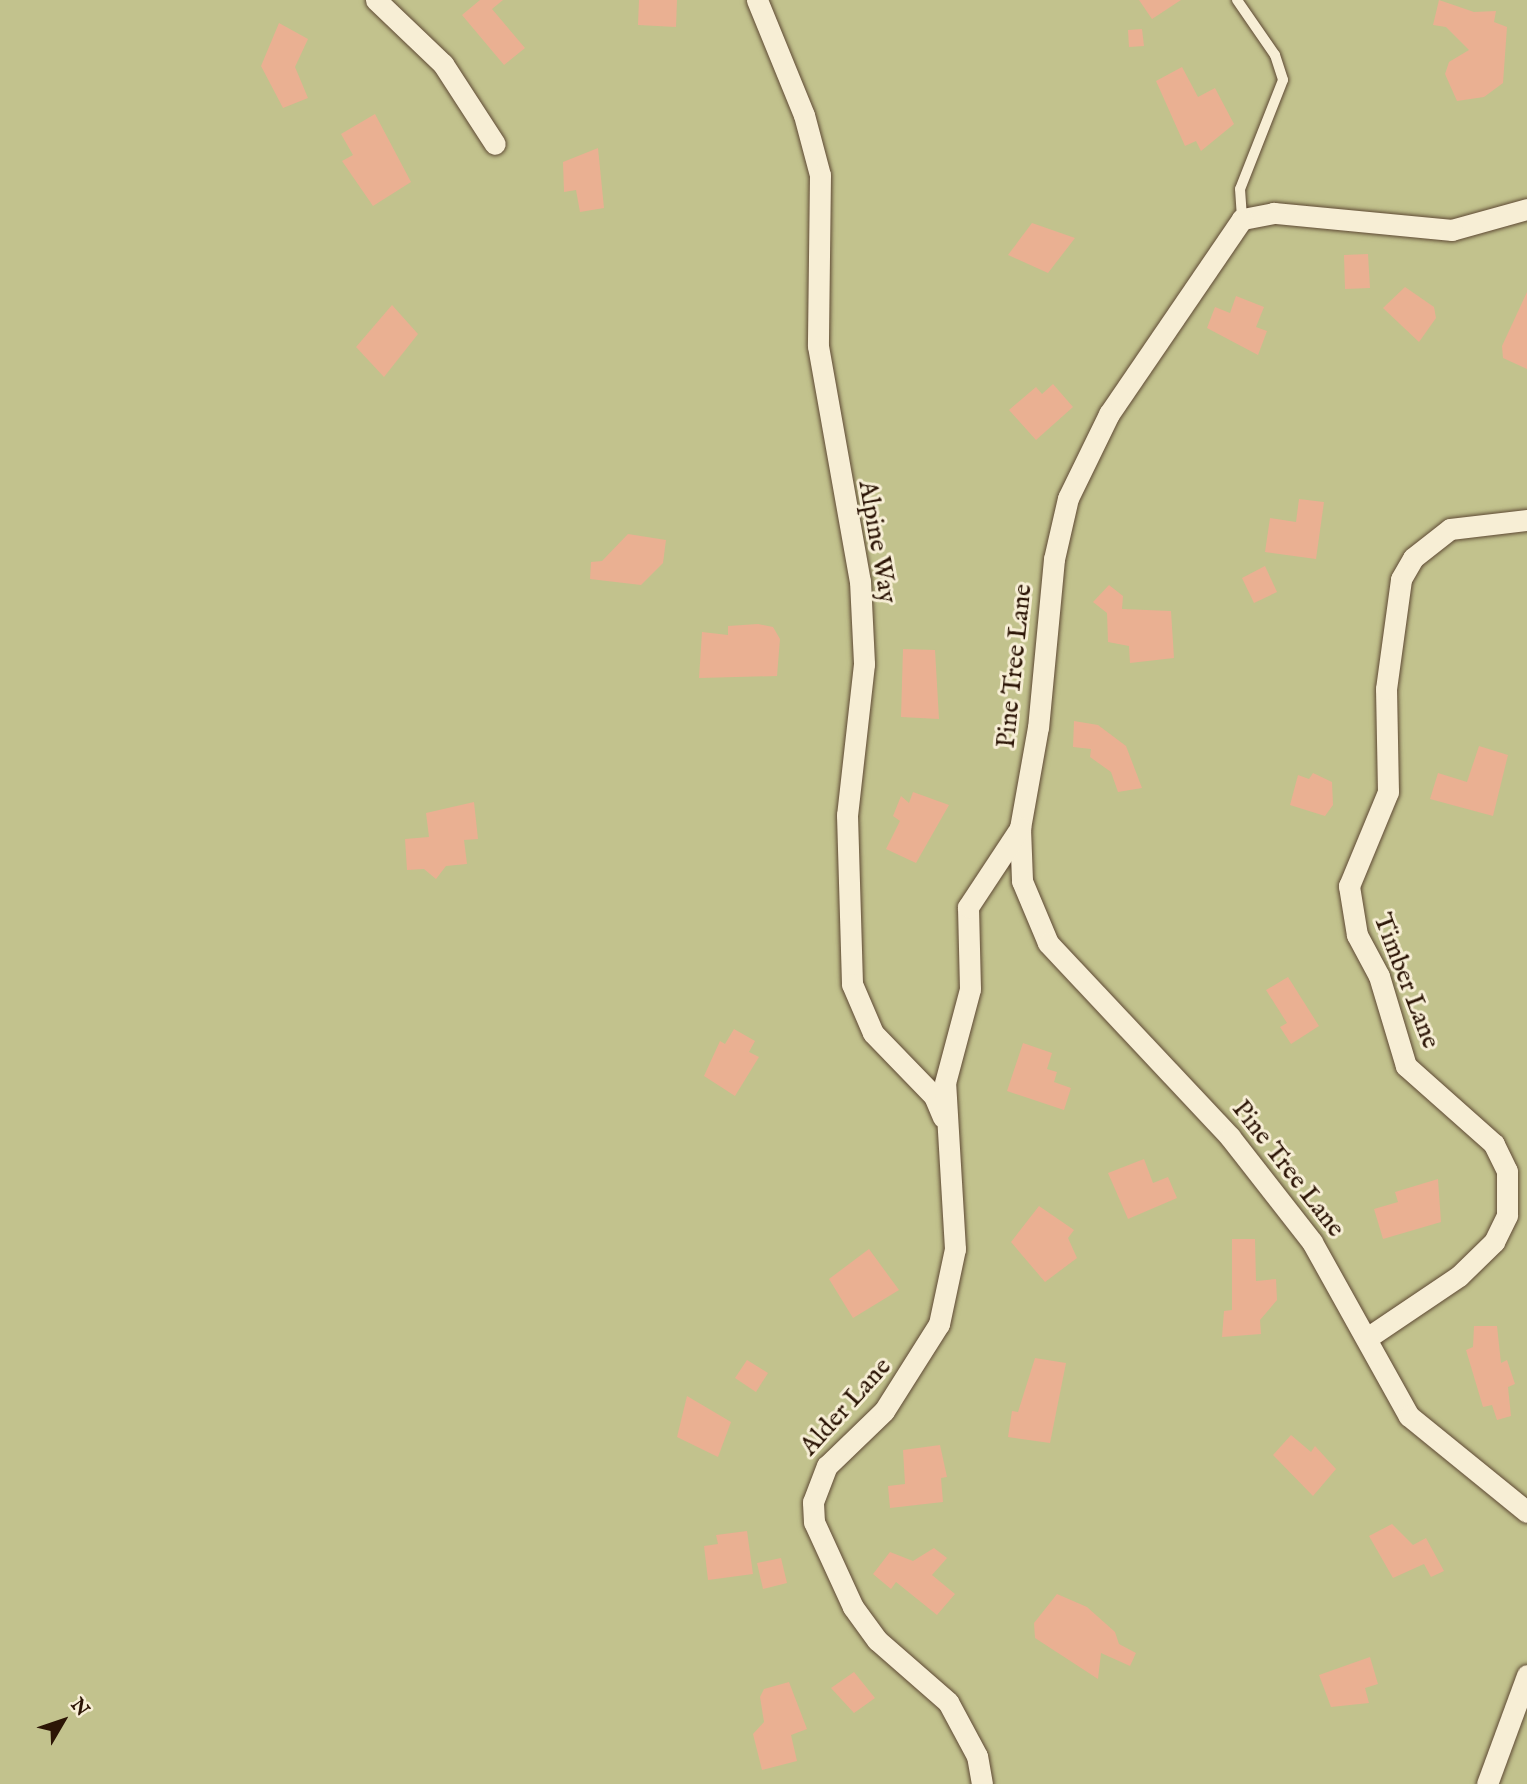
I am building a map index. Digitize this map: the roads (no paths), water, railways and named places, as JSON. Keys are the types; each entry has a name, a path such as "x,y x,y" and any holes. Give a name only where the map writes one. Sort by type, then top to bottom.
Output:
{"street":[{"path":"376,0 443,64 495,144"},
{"name":"Alpine Way","path":"757,0 804,115 820,175 818,346 860,581 863,664 847,815 852,984 873,1032 934,1096 943,1117"},
{"path":"1242,219 1274,213 1452,230 1527,209"},
{"name":"Pine Tree Lane","path":"1242,219 1109,414 1068,498 1054,559 1038,727 1020,828 1022,881 1048,943 1230,1137 1312,1242 1367,1338"},
{"name":"Timber Lane","path":"1367,1338 1459,1276 1494,1242 1507,1215 1507,1171 1494,1144 1406,1066 1379,976 1357,935 1349,886 1388,792 1386,689 1401,579 1413,558 1450,529 1527,520"},
{"name":"Alder Lane","path":"982,1784 977,1756 948,1702 877,1640 853,1607 814,1522 813,1502 827,1465 884,1411 939,1324 954,1249 943,1117 945,1083 970,989 968,907 1020,828"},
{"path":"1367,1338 1409,1416 1527,1512"},
{"path":"1487,1784 1527,1675"}],"lane":[{"path":"1237,0 1275,55 1283,80 1240,189 1242,219"}]}
